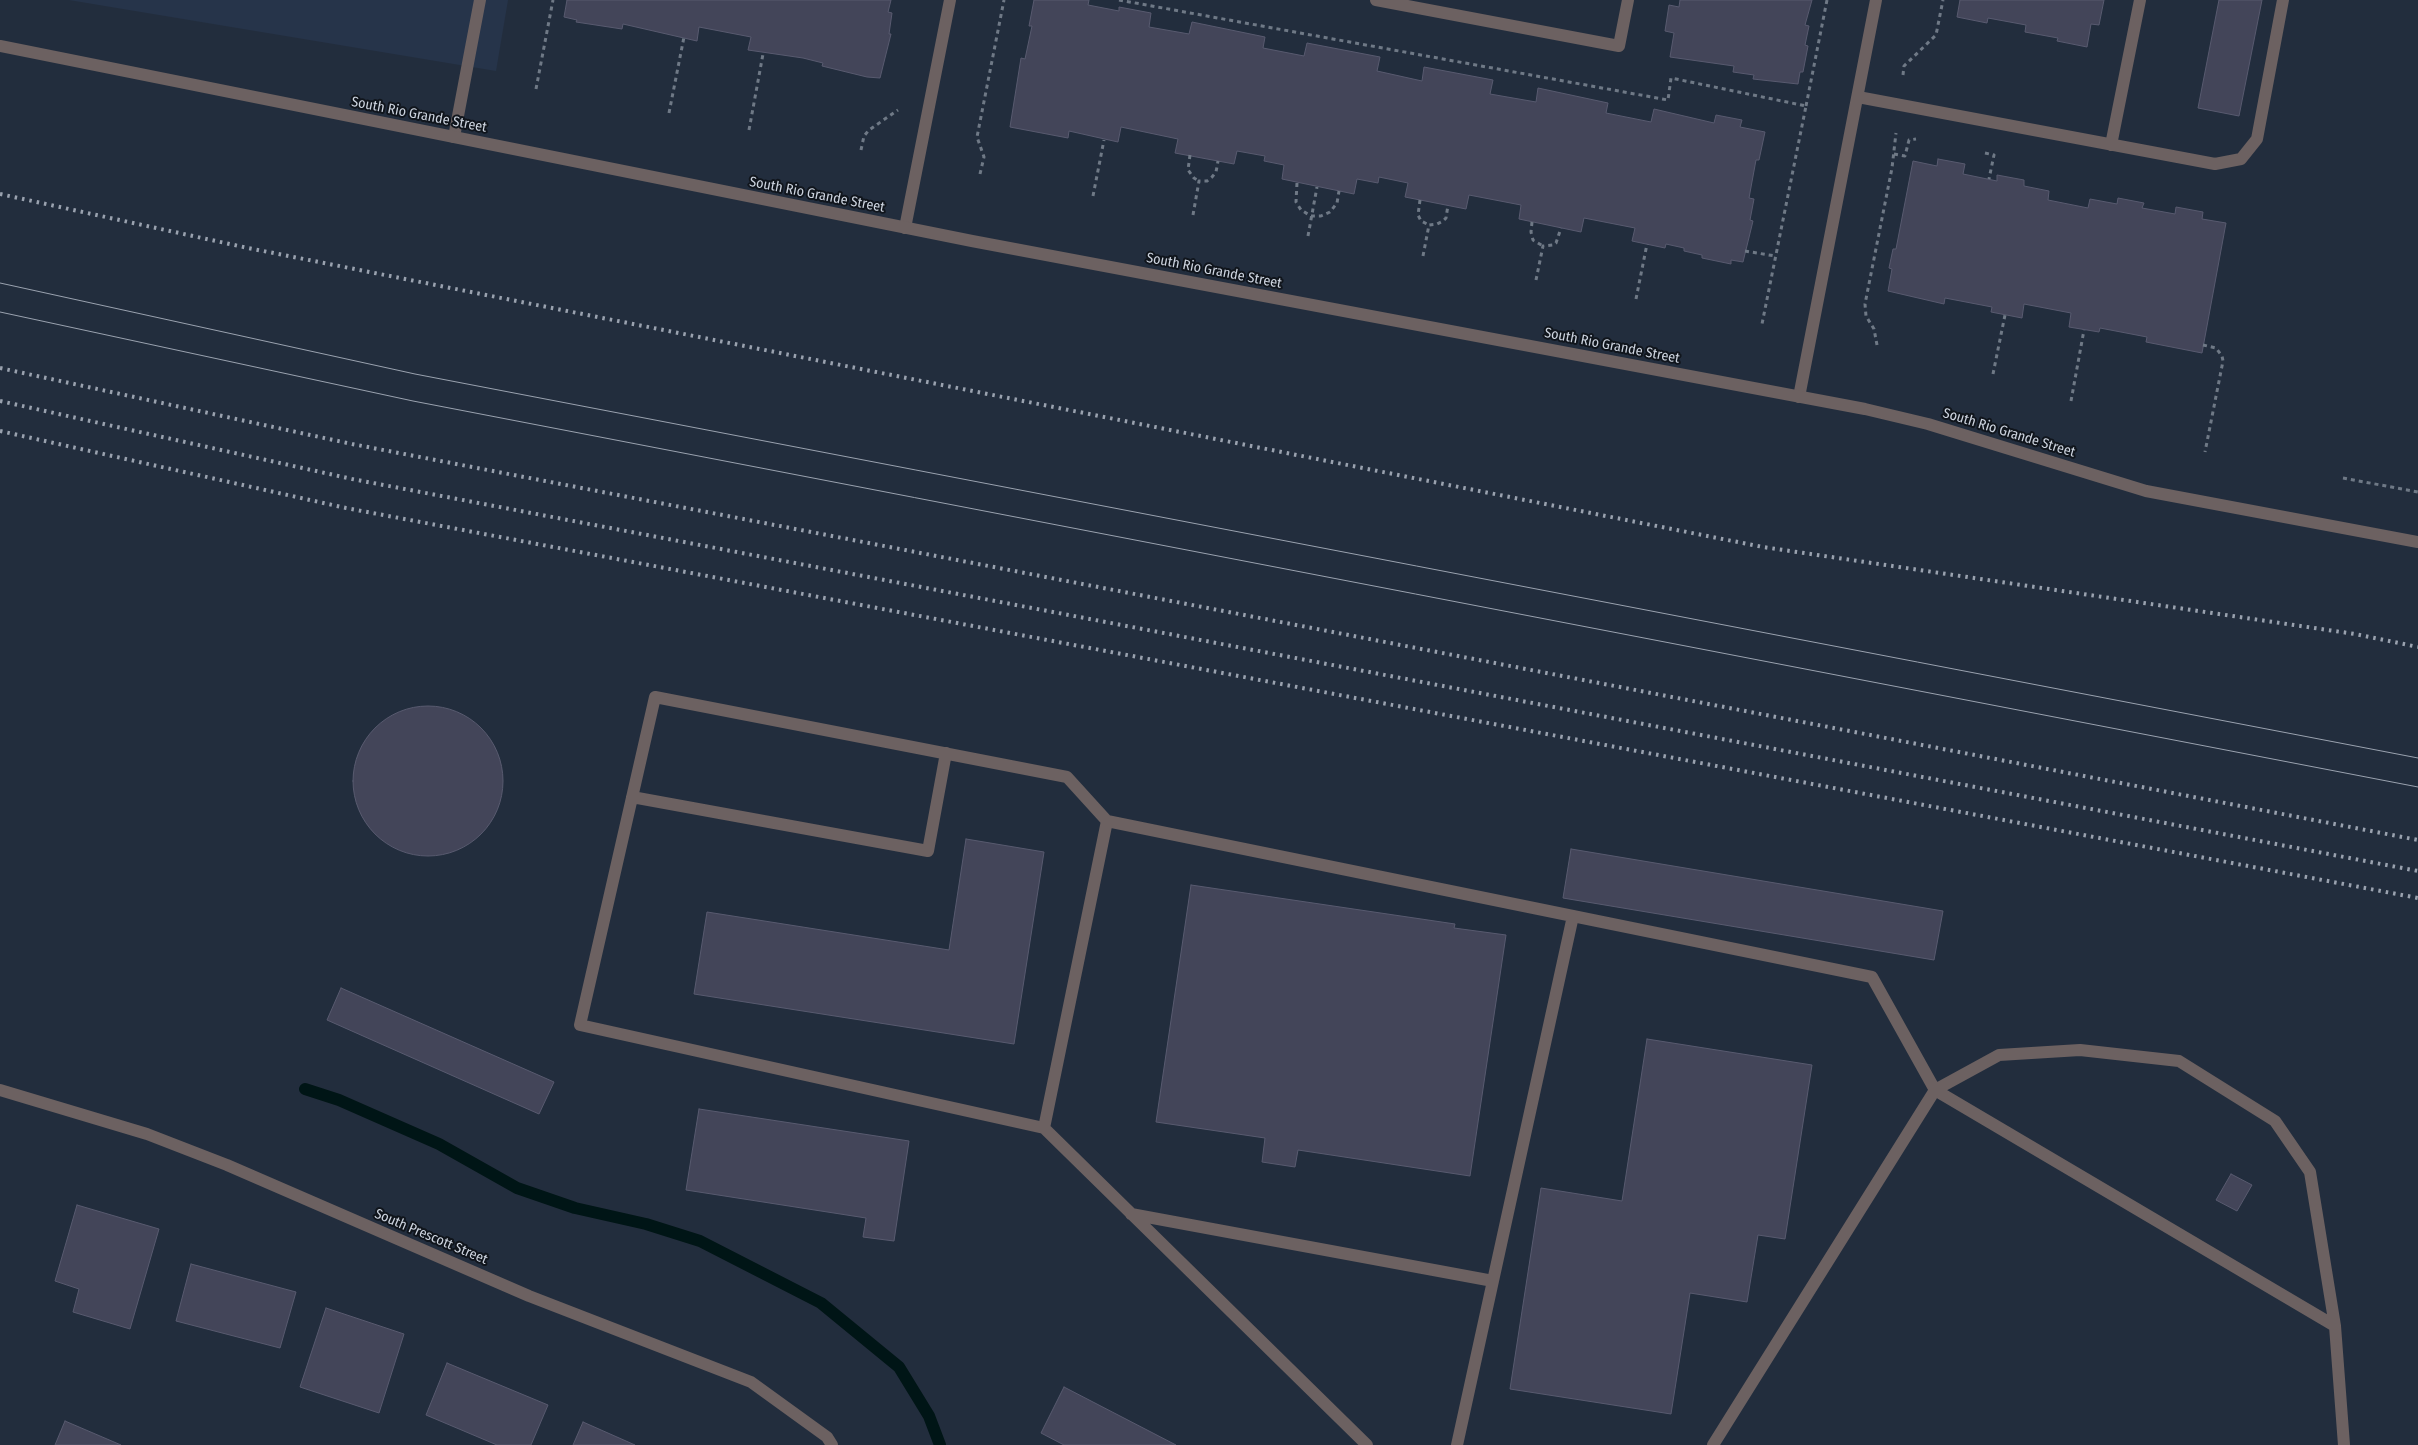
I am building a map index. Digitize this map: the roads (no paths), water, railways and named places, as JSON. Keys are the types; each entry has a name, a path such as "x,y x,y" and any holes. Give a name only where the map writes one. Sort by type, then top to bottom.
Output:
{"street":[{"path":"454,138 480,0"},
{"path":"905,228 950,0"},
{"path":"1376,0 1619,46 1628,0"},
{"path":"1799,397 1876,0"},
{"path":"2112,145 2140,0"},
{"path":"1858,97 2215,164 2241,159 2257,139 2284,0"},
{"name":"South Rio Grande Street","path":"0,46 905,228 1799,397 1928,424 2146,491 2418,542"},
{"path":"1367,1445 1044,1128 580,1025 655,696 1068,776 1106,821 1872,977 1935,1090 2335,1326"},
{"path":"632,797 928,851 946,753"},
{"path":"1044,1128 1106,821"},
{"path":"1457,1445 1573,916"},
{"path":"1713,1445 1935,1090 1999,1055 2080,1050 2179,1062 2275,1121 2310,1172 2335,1326 2344,1445"},
{"name":"South Prescott Street","path":"0,1090 147,1134 227,1165 529,1296 751,1382 827,1437 832,1445"},
{"path":"1131,1214 1493,1281"}],"waterway":[{"path":"305,1089 339,1100 439,1144 517,1188 575,1208 646,1224 700,1241 821,1303 899,1367 929,1416 940,1445"}],"tram line":[{"path":"0,283 415,374 2418,758"},
{"path":"0,312 413,401 2418,787"}],"railway":[{"path":"0,194 248,248 1763,547 2355,634 2418,647"},
{"path":"0,368 352,444 2418,840"},
{"path":"0,401 352,479 2418,871"},
{"path":"0,431 346,508 2418,898"}]}
